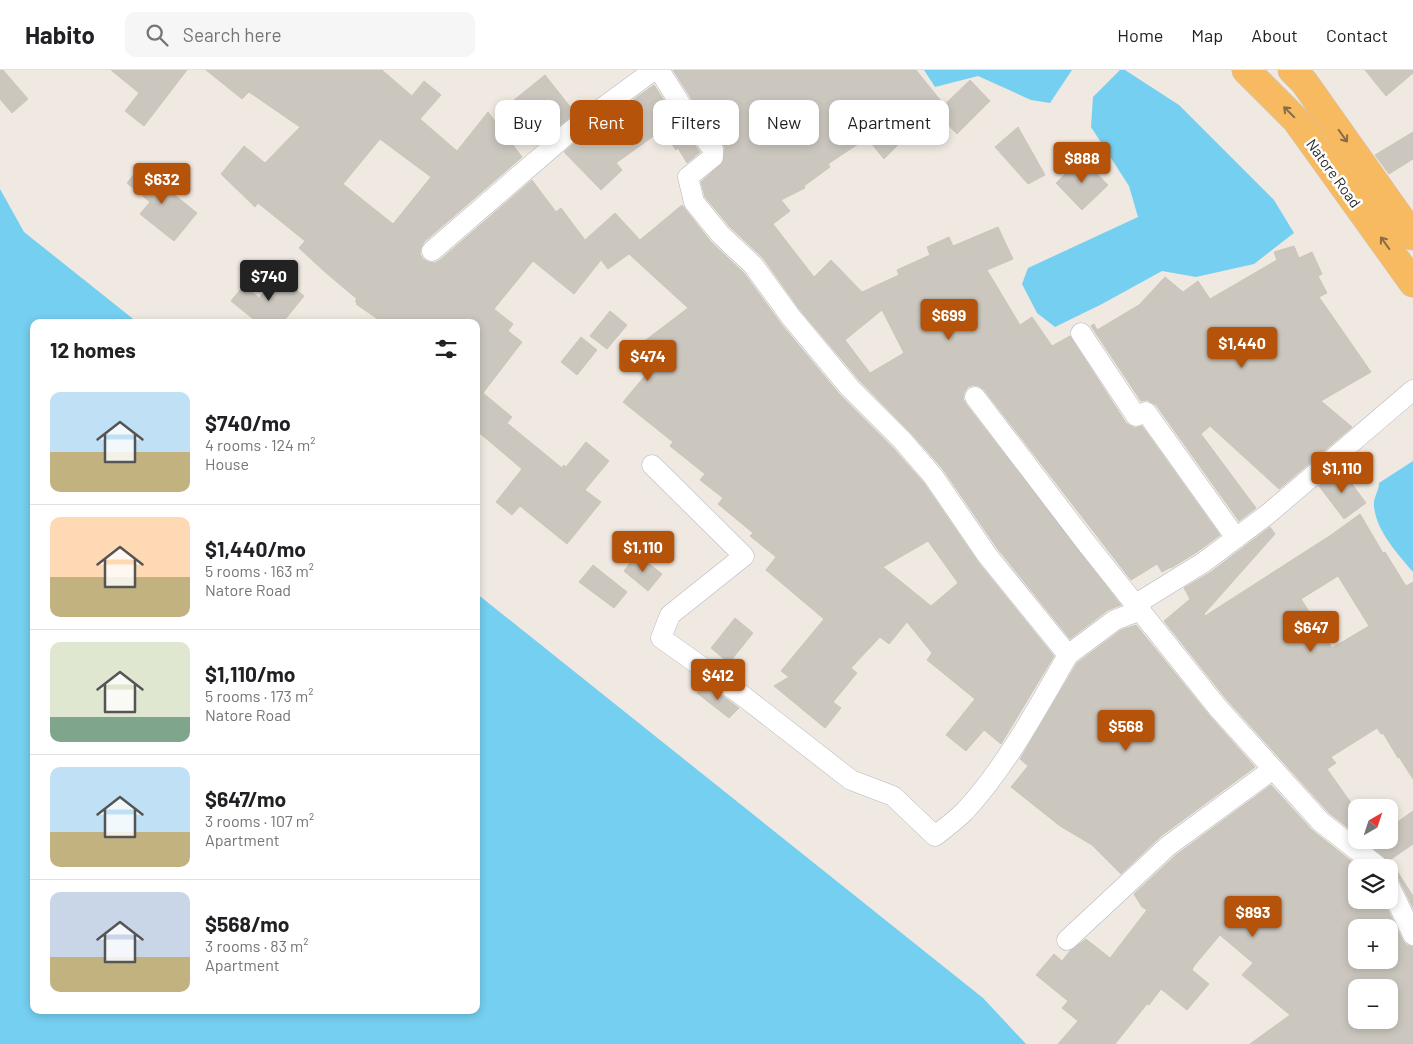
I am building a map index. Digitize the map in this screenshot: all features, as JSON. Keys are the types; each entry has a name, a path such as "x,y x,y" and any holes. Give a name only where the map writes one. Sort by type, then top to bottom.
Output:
{"highway":[{"name":"Natore Road","path":"1246,70 1296,120 1413,283"},
{"path":"1292,70 1304,82 1413,236"}],"street":[{"path":"432,251 572,130 654,70"},
{"path":"659,70 693,124 713,149 713,158 688,177 694,202 720,234 753,265 791,317 850,388 902,440 933,476 987,555 1068,655"},
{"path":"1081,333 1136,416 1146,412 1236,538"},
{"path":"652,465 744,556 670,616 661,638 743,696 851,780 893,796 935,836 964,812 1000,767 1068,655 1115,620 1139,607 1204,562 1268,514 1413,390"},
{"path":"974,397 1087,544 1218,708 1321,822 1368,859"},
{"path":"1067,940 1168,846 1273,769"},
{"path":"1398,904 1413,935"}],"water":[{"path":"924,70 1072,70 1050,103 1031,100 978,76 935,87"},
{"path":"1120,70 1125,70 1179,105 1274,200 1294,233 1254,264 1196,277 1162,271 1055,327 1037,313 1022,284 1028,268 1138,217 1129,186 1091,127 1093,97"},
{"path":"0,189 24,232 133,319 30,319 30,1014 480,1014 480,596 983,998 1026,1044 0,1044"},
{"path":"1413,461 1413,572 1383,533 1376,515 1374,503 1379,483"}],"building":[{"path":"0,70 3,70 28,99 12,113 0,99"},
{"path":"111,70 187,70 144,126 125,111 139,93"},
{"path":"206,70 382,70 412,96 424,81 441,95 420,119 457,151 488,112 495,121 495,145 513,145 522,157 424,242 420,254 423,259 429,262 435,263 440,260 532,180 556,212 561,208 585,240 615,213 640,240 682,205 711,242 744,273 782,325 841,396 893,448 924,483 978,562 1054,656 1001,744 984,730 966,751 946,735 975,699 927,660 932,653 907,622 889,644 880,637 851,668 857,673 833,702 841,708 825,728 774,686 789,677 781,671 824,619 766,570 776,557 750,536 753,533 718,504 723,498 700,480 705,474 670,446 673,442 623,402 649,371 630,352 688,308 629,254 608,269 601,260 574,294 533,261 494,309 513,324 508,331 522,342 483,393 512,417 507,423 562,468 564,465 566,467 586,442 609,461 585,490 601,502 567,544 520,506 512,515 496,502 522,469 480,433 480,319 378,319 356,304 355,301 357,299 299,248 305,241 258,203 255,207 221,174 244,146 265,163 300,127 249,92 242,99","holes":["380,139 431,177 393,224 343,184","928,541 958,583 931,606 883,567"]},
{"path":"673,70 916,70 940,100 829,100 829,145 856,145 828,164 830,167 804,186 805,188 781,200 790,211 773,224 814,277 831,260 862,292 899,275 897,270 930,255 927,247 949,237 953,246 998,227 1013,259 987,270 1020,325 1032,317 1052,346 1070,336 1126,423 1135,428 1142,426 1220,535 1171,568 1162,572 1157,564 1131,580 984,390 974,385 968,387 963,399 966,404 1121,605 1108,610 1070,639 997,548 942,468 859,380 800,310 763,258 729,226 705,197 701,182 723,162 725,148 724,145 739,145 739,100 692,100","holes":["882,310 904,353 870,373 845,340"]},
{"path":"1365,70 1413,70 1413,73 1386,96"},
{"path":"545,75 570,107 570,117 560,125 560,100 514,100"},
{"path":"970,80 990,101 957,134 949,126 949,100"},
{"path":"654,85 664,100 653,100 653,136 643,144 643,100 633,100"},
{"path":"1018,127 1045,175 1028,184 995,147"},
{"path":"1413,132 1413,159 1389,174 1375,155"},
{"path":"572,145 641,145 616,163 622,170 601,190 564,152"},
{"path":"672,145 695,145 700,152 687,163 678,148 676,150"},
{"path":"873,145 898,145 884,159"},
{"path":"1082,158 1108,185 1082,210 1056,183"},
{"path":"140,167 197,213 174,241 140,214 150,202 127,183"},
{"path":"1294,246 1299,258 1312,252 1322,274 1318,276 1327,293 1319,297 1371,372 1321,401 1352,427 1279,489 1210,426 1201,434 1256,508 1239,521 1156,405 1147,400 1141,401 1091,326 1094,324 1097,330 1139,305 1165,277 1183,292 1198,281 1210,299 1277,260 1274,252"},
{"path":"277,275 304,296 285,319 253,319 231,301 244,285 259,298"},
{"path":"610,311 627,325 607,349 590,336"},
{"path":"581,337 597,350 577,375 561,362"},
{"path":"1340,468 1366,503 1344,519 1319,486"},
{"path":"1360,514 1383,553 1385,552 1406,586 1413,582 1413,779 1383,733 1381,734 1377,728 1331,757 1336,763 1327,769 1348,799 1348,828 1329,813 1227,700 1164,621 1190,599 1184,588 1211,572 1270,527 1275,534 1204,614 1205,616 1331,535","holes":["1338,576 1369,626 1332,648 1301,599"]},
{"path":"637,554 662,574 648,591 624,571"},
{"path":"593,565 627,592 614,608 579,582"},
{"path":"735,618 753,633 729,663 711,648"},
{"path":"1136,625 1209,715 1255,767 1161,836 1121,874 1092,845 1060,826 1011,787 1028,766 1020,759 1077,663 1121,630"},
{"path":"705,683 739,708 729,718 697,693"},
{"path":"1271,785 1312,830 1349,859 1348,909 1387,909 1392,919 1348,919 1348,969 1398,969 1398,931 1403,941 1413,947 1413,1044 1250,1044 1290,1015 1242,975 1253,963 1220,935 1192,970 1209,984 1187,1010 1161,989 1115,1044 1058,1044 1078,1021 1062,1008 1068,1001 1036,975 1054,954 1062,961 1070,951 1086,939 1110,958 1147,910 1142,907 1134,894 1176,855"},
{"path":"1413,811 1413,844 1391,859 1386,859 1374,849 1398,849 1398,822"},
{"path":"1398,873 1413,896 1413,908 1399,879"}]}
